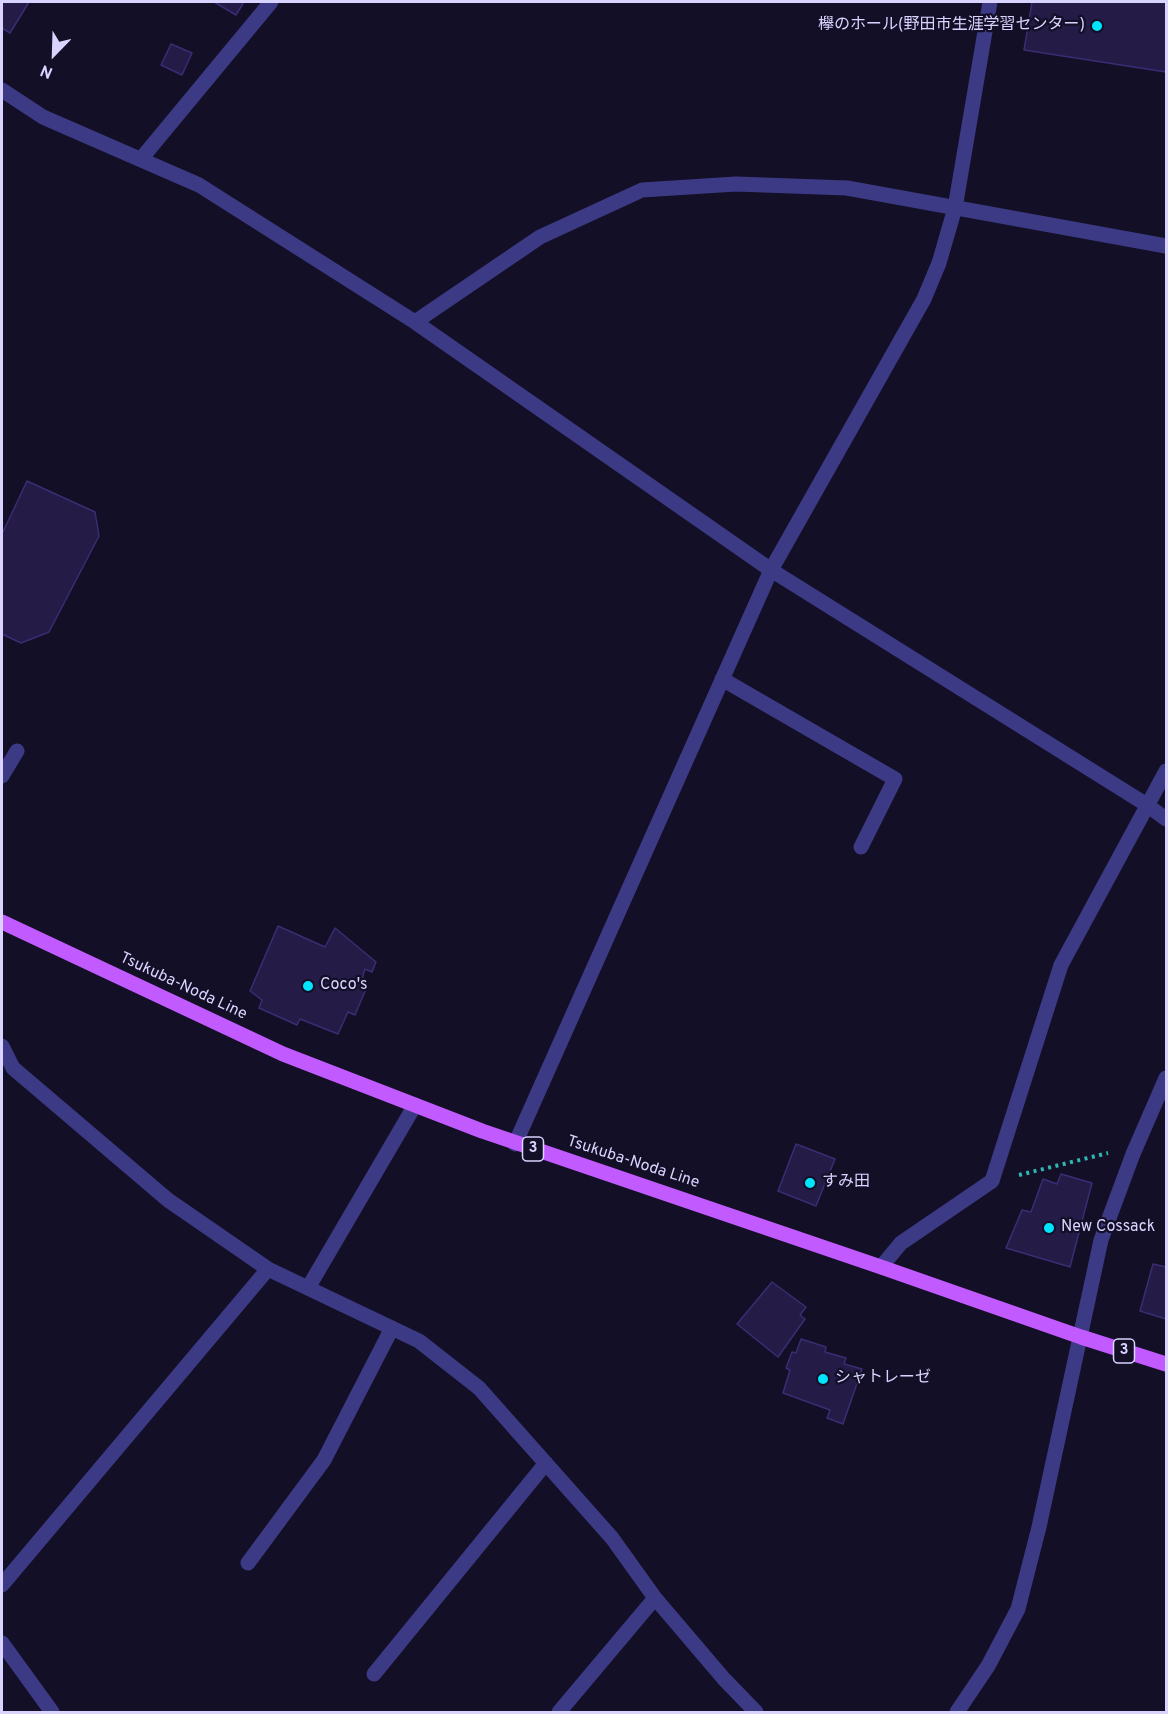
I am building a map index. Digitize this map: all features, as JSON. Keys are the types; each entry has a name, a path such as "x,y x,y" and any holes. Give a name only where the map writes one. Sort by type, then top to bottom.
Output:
{"main road":[{"name":"Tsukuba-Noda Line","path":"2,922 283,1054 515,1143 1081,1337 1167,1364"}],"street":[{"path":"141,159 271,2"},
{"path":"515,1143 771,570 924,299 939,263 955,208 990,2"},
{"path":"2,90 43,117 199,185 415,322 771,570 1167,819"},
{"path":"415,322 540,237 642,190 736,184 847,188 1167,246"},
{"path":"722,679 896,779 861,847"},
{"path":"2,776 17,751"},
{"path":"881,1267 901,1243 992,1181 1061,965 1167,771"},
{"path":"2,1046 13,1068 168,1200 268,1269 419,1341 480,1388 612,1538 655,1598 756,1713"},
{"path":"957,1713 988,1666 1018,1609 1039,1527 1101,1240 1133,1154 1167,1078"},
{"path":"308,1288 415,1105"},
{"path":"2,1585 268,1269"},
{"path":"248,1563 324,1460 393,1328"},
{"path":"374,1674 546,1463"},
{"path":"559,1713 655,1598"},
{"path":"2,1643 52,1713"}],"path":[{"path":"992,1181 1115,1152 1133,1154"}],"building":[{"path":"2,2 29,2 10,33 2,28"},
{"path":"214,2 244,2 236,15"},
{"name":"欅のホール(野田市生涯学習センター)","path":"1032,2 1166,2 1166,72 1024,50"},
{"path":"171,44 192,53 182,75 161,65"},
{"path":"27,481 95,512 99,536 49,632 21,643 2,634 2,534"},
{"path":"278,926 325,947 335,928 376,962 372,972 365,969 360,986 366,989 355,1015 348,1012 338,1034 300,1019 297,1025 259,1008 262,1000 250,991"},
{"path":"796,1144 835,1159 816,1206 778,1191"},
{"path":"1061,1174 1092,1183 1070,1267 1006,1248 1022,1210 1031,1212 1043,1179 1057,1184"},
{"path":"1153,1264 1166,1267 1166,1319 1140,1311"},
{"path":"772,1282 806,1307 800,1315 805,1319 778,1357 737,1324"},
{"path":"801,1339 826,1347 825,1352 846,1358 844,1364 862,1369 843,1424 827,1418 830,1410 783,1393 790,1370 786,1368 792,1352 796,1353"}],"place":[{"name":"欅のホール(野田市生涯学習センター)","path":"1097,26"},
{"name":"Coco's","path":"308,986"},
{"name":"すみ田","path":"810,1183"},
{"name":"New Cossack","path":"1049,1228"},
{"name":"シャトレーゼ","path":"823,1379"}]}
